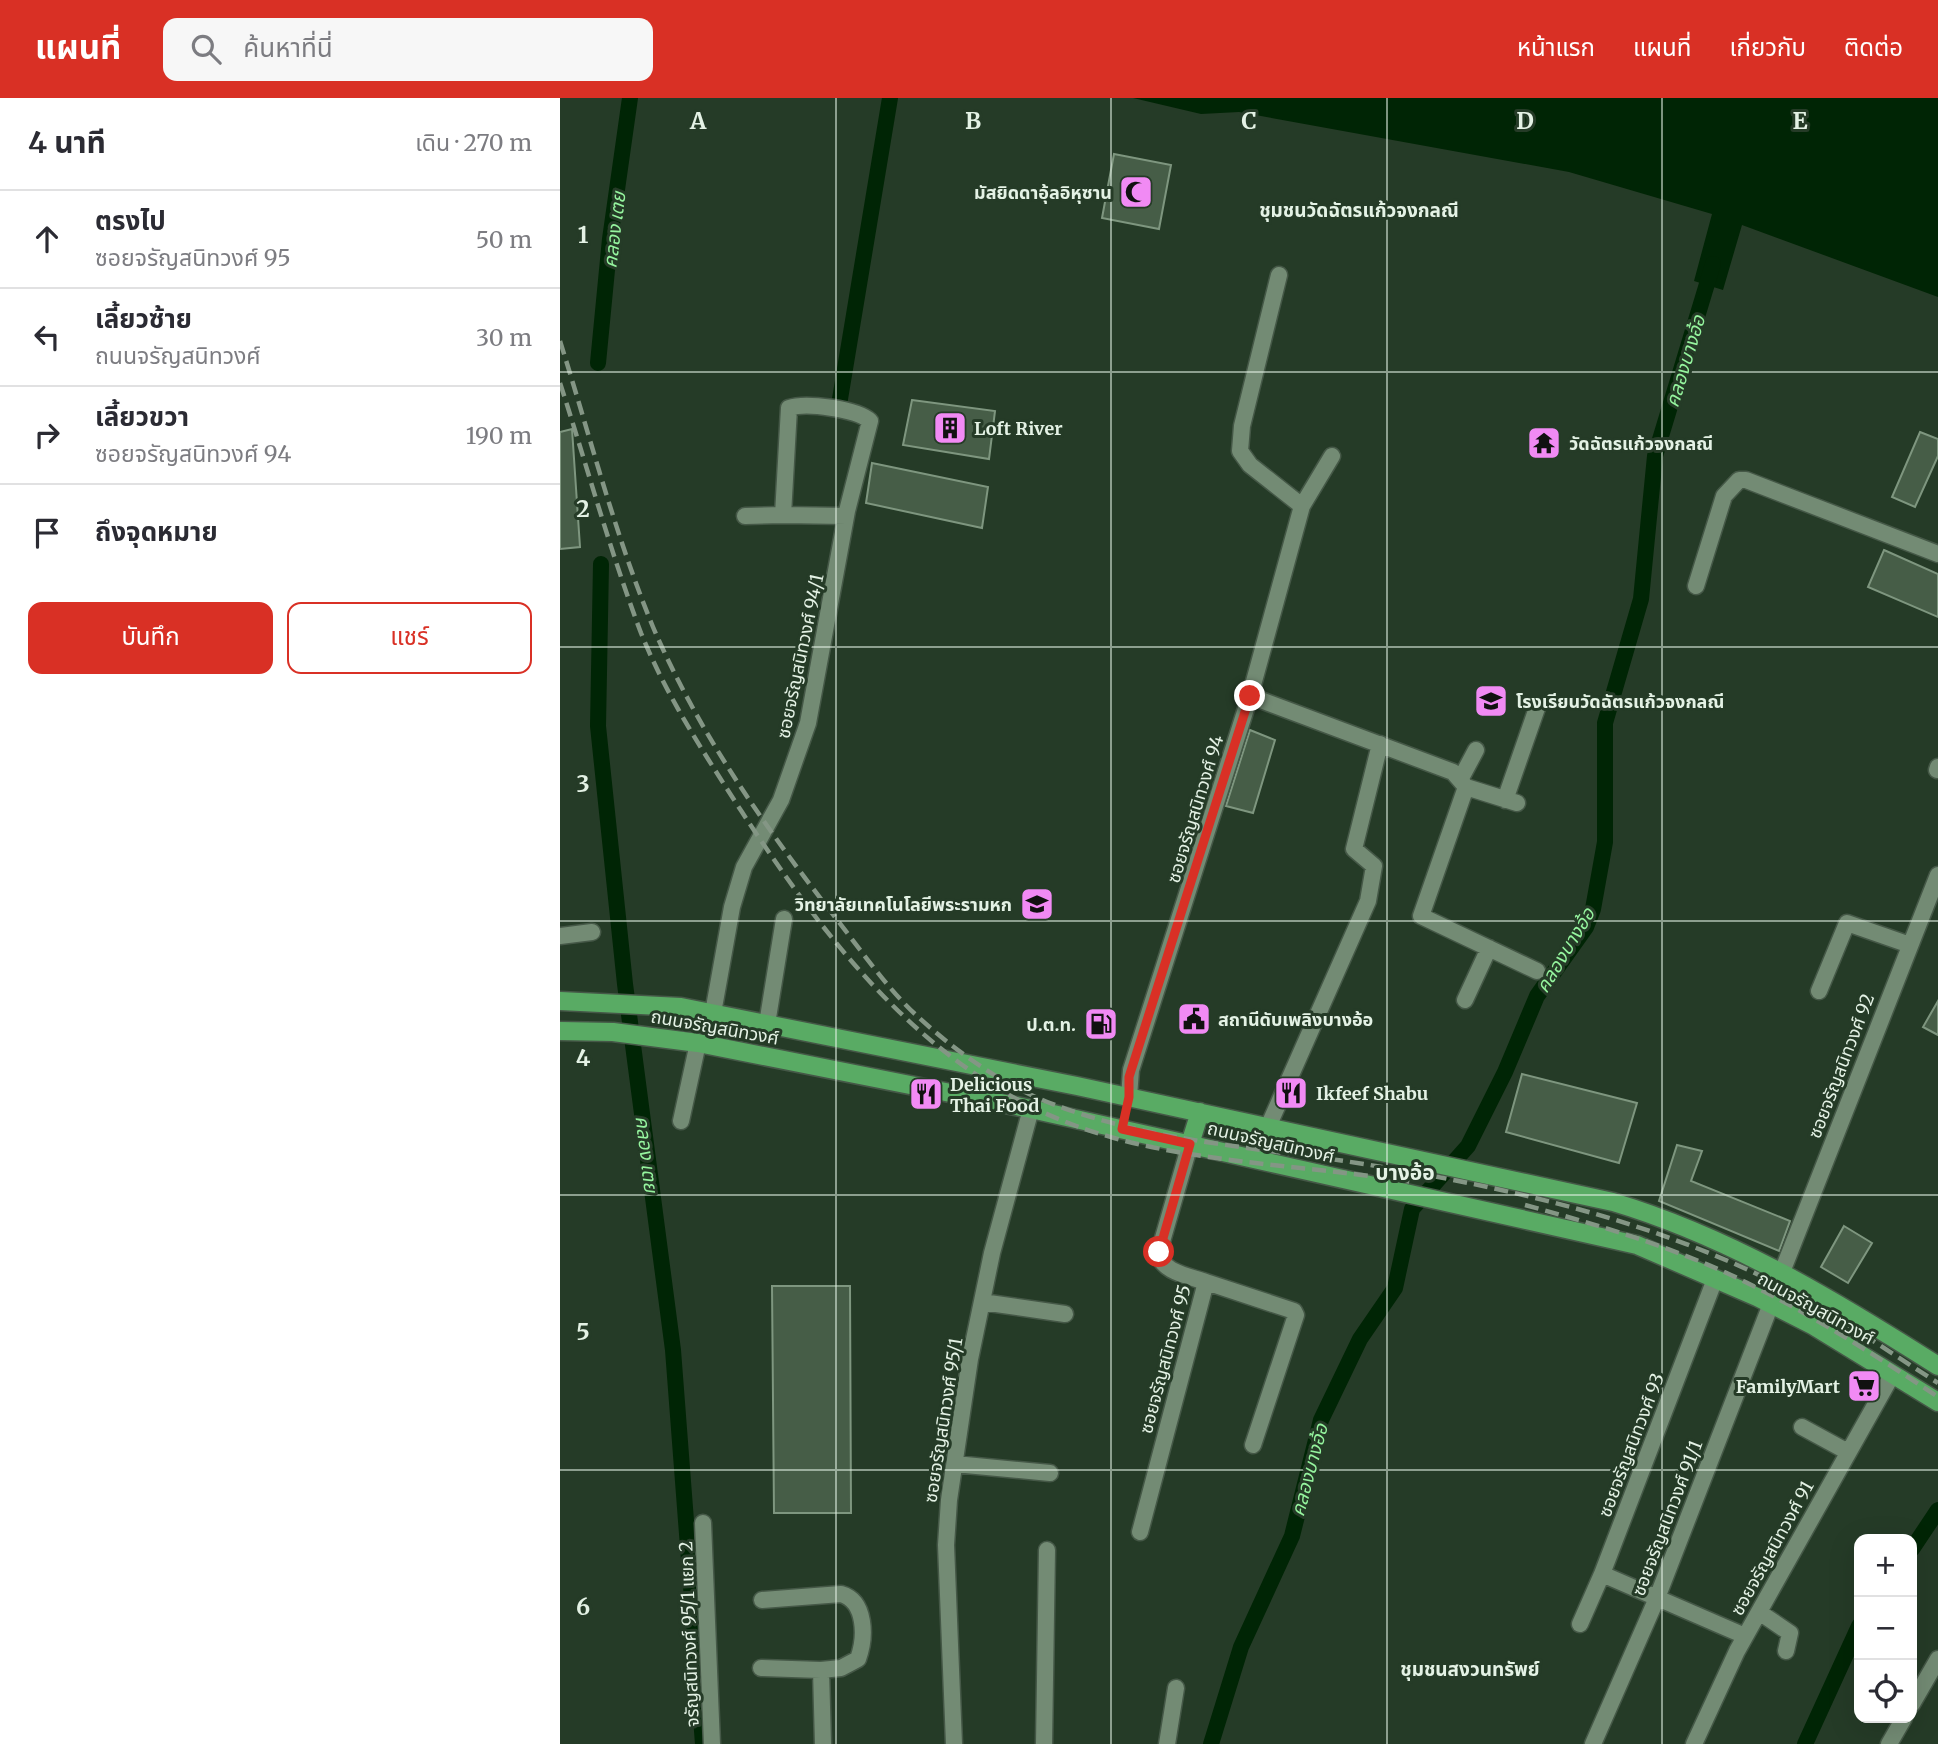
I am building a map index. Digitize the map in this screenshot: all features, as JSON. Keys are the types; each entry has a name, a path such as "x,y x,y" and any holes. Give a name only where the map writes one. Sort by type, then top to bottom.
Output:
{"main road":[{"name":"ถนนจรัญสนิทวงศ์","path":"560,1001 610,1001 713,1013 1200,1112 1463,1168 1643,1210 1782,1272 1839,1302 1938,1366"},
{"name":"ถนนจรัญสนิทวงศ์","path":"560,1031 613,1032 698,1043 1031,1109 1637,1245 1814,1326 1938,1402"},
{"path":"1122,1129 1129,1097"},
{"path":"1190,1144 1200,1112"}],"street":[{"path":"1279,275 1242,426 1240,451 1250,465 1302,506"},
{"name":"ซอยจรัญสนิทวงศ์ 94/1","path":"713,1013 740,876 781,800 808,723 846,516 870,421 862,414 789,408 783,515"},
{"name":"ซอยจรัญสนิทวงศ์ 94","path":"1129,1097 1131,1070 1250,696 1302,506 1332,456"},
{"path":"1696,586 1724,496 1739,480 1938,554"},
{"path":"745,516 846,516"},
{"path":"1250,696 1453,772 1463,784 1511,802 1537,708"},
{"path":"1268,1127 1368,901 1374,866 1354,849 1380,744"},
{"path":"1476,750 1422,916 1537,971"},
{"name":"ซอยจรัญสนิทวงศ์ 92","path":"1782,1272 1910,945 1931,912 1938,876"},
{"path":"767,1024 784,919"},
{"path":"1819,991 1847,923 1910,945"},
{"path":"560,936 592,932"},
{"path":"1465,1000 1489,948"},
{"path":"681,1121 698,1043"},
{"name":"ซอยจรัญสนิทวงศ์ 95/1","path":"954,1744 946,1545 955,1464 970,1359 992,1253 1031,1109"},
{"name":"ซอยจรัญสนิทวงศ์ 95","path":"1140,1532 1206,1282 1165,1267 1159,1261 1159,1252 1190,1144"},
{"name":"ซอยจรัญสนิทวงศ์ 93","path":"1580,1624 1602,1574 1715,1279"},
{"path":"1206,1282 1294,1311 1296,1315 1252,1445"},
{"path":"982,1302 1065,1314"},
{"name":"ซอยจรัญสนิทวงศ์ 91/1","path":"1593,1744 1657,1598 1770,1304"},
{"name":"ซอยจรัญสนิทวงศ์ 91","path":"1693,1744 1745,1636 1892,1375"},
{"path":"1802,1427 1848,1452"},
{"path":"955,1464 1049,1473"},
{"name":"จรัญสนิทวงศ์ 95/1 แยก 2","path":"704,1523 712,1744"},
{"path":"1044,1744 1046,1550"},
{"path":"1602,1574 1745,1636"},
{"path":"761,1668 841,1668 859,1659 863,1647 860,1605 856,1600 841,1594 762,1600"},
{"path":"1759,1612 1790,1633 1786,1651"},
{"path":"1917,1696 1936,1665"},
{"path":"821,1670 823,1744"},
{"path":"1167,1744 1176,1688"},
{"path":"1889,1744 1901,1723"}],"shaded area":[{"path":"1133,98 1938,98 1938,297 1742,225 1723,290 1694,281 1712,214 1569,172 1239,112 1201,114"}],"building":[{"name":"มัสยิดดาอุ้ลอิหุซาน","path":"1114,154 1171,165 1159,229 1102,218"},
{"name":"Loft River","path":"912,400 995,411 989,459 903,445"},
{"path":"572,429 580,547 560,549 560,432"},
{"path":"1920,432 1938,439 1938,456 1915,507 1892,497"},
{"path":"872,463 988,487 982,528 866,503"},
{"path":"1884,550 1938,574 1938,617 1868,587"},
{"path":"1250,730 1275,740 1253,813 1226,806"},
{"path":"1938,1001 1938,1035 1923,1027"},
{"path":"1522,1074 1637,1103 1619,1163 1506,1132"},
{"path":"1677,1145 1702,1151 1691,1181 1790,1221 1779,1251 1659,1201"},
{"path":"1844,1226 1872,1243 1848,1283 1821,1267"},
{"path":"772,1286 850,1286 851,1513 774,1513"}],"waterway":[{"name":"คลอง เตย","path":"598,363 610,239 630,98"},
{"path":"840,399 890,98"},
{"name":"คลองบางอ้อ","path":"1211,1744 1241,1647 1292,1536 1321,1420 1360,1339 1395,1288 1412,1209 1468,1146 1505,1072 1537,996 1586,927 1593,909 1605,842 1605,723 1641,599 1655,456 1713,264"},
{"name":"คลอง เตย","path":"601,564 598,726 625,984 673,1350 703,1744"},
{"path":"1917,1542 1938,1510"},
{"path":"1805,1744 1854,1637"}],"railway":[{"path":"560,341 639,592 671,667 691,705 736,780 812,887 895,993 946,1041 1014,1086 1050,1103 1090,1117 1172,1136 1340,1160 1479,1185 1576,1208 1670,1238 1761,1276 1807,1300 1938,1383"},
{"path":"560,383 641,633 673,700 774,860 852,962 896,1008 943,1050 994,1086 1051,1116 1114,1138 1187,1154 1412,1182"},
{"path":"1525,1205 1630,1236 1731,1275 1837,1332 1938,1397"}],"place":[{"name":"มัสยิดดาอุ้ลอิหุซาน","path":"1136,192"},
{"name":"Loft River","path":"950,428"},
{"name":"วัดฉัตรแก้วจงกลณี","path":"1544,443"},
{"name":"โรงเรียนวัดฉัตรแก้วจงกลณี","path":"1491,701"},
{"name":"วิทยาลัยเทคโนโลยีพระรามหก","path":"1037,904"},
{"name":"สถานีดับเพลิงบางอ้อ","path":"1194,1019"},
{"name":"ป.ต.ท.","path":"1101,1024"},
{"name":"Ikfeef Shabu","path":"1291,1093"},
{"name":"Delicious Thai Food","path":"926,1094"},
{"name":"FamilyMart","path":"1864,1386"}],"district":[{"name":"ชุมชนวัดฉัตรแก้วจงกลณี","path":"1359,210"},
{"name":"บางอ้อ","path":"1405,1172"},
{"name":"ชุมชนสงวนทรัพย์","path":"1470,1669"}],"route":[{"path":"1159,1252 1190,1144 1122,1129 1129,1097 1129,1077 1250,696"}]}
